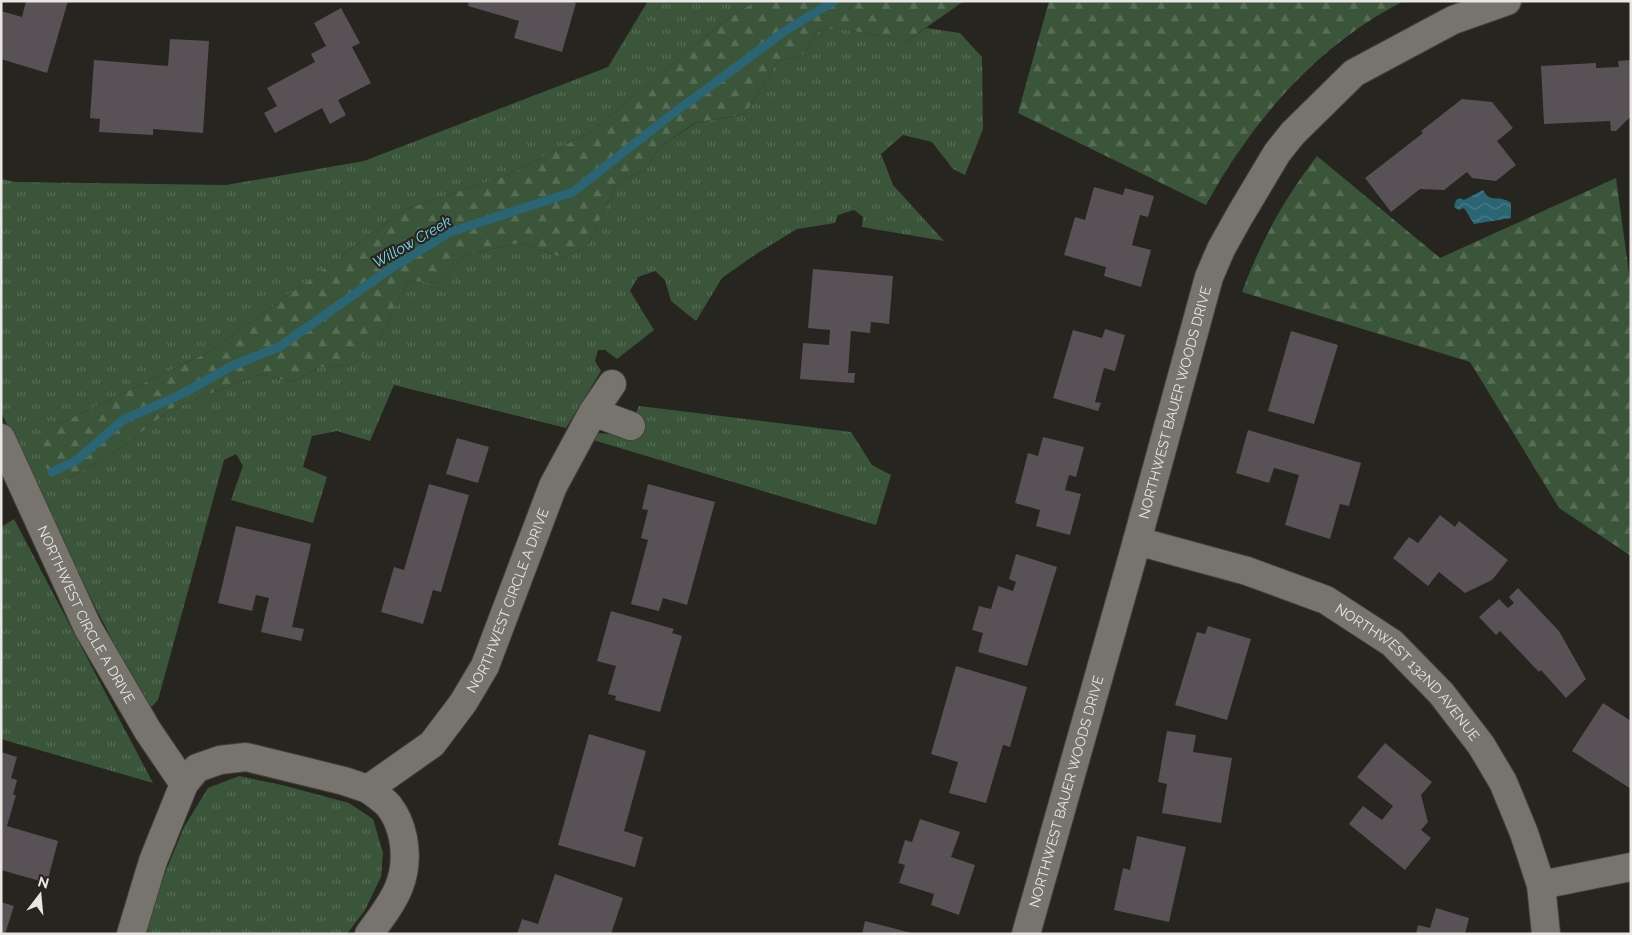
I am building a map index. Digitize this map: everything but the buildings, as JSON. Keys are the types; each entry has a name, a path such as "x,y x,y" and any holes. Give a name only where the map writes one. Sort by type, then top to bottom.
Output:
{"street":[{"name":"NORTHWEST BAUER WOODS DRIVE","path":"1026,934 1209,277 1221,249 1258,182 1277,153 1293,133 1354,73 1453,20 1507,1"},
{"name":"NORTHWEST CIRCLE A DRIVE","path":"368,789 432,744 463,703 485,666 553,486 593,412 612,384"},
{"path":"593,412 631,426"},
{"name":"NORTHWEST CIRCLE A DRIVE","path":"1,438 88,628 148,731 184,784"},
{"name":"NORTHWEST 132ND AVENUE","path":"1137,541 1247,571 1326,600 1392,643 1441,693 1481,745 1502,782 1524,832 1541,885 1546,934"},
{"path":"131,934 133,922 153,861 184,784 197,768 220,760 246,757 344,781 368,789 389,806 402,830 406,856 402,880 392,902 369,934"},
{"path":"1541,885 1631,867"}],"green space":[{"path":"648,1 756,1 726,20 592,131 508,175 406,209 211,351 59,424 70,477 115,452 173,408 261,374 291,382 318,368 354,364 381,336 408,281 439,283 466,255 519,243 564,258 588,244 618,181 644,171 660,147 695,123 745,114 777,62 803,55 817,32 838,28 907,41 926,28 960,33 982,57 983,129 965,175 953,169 932,142 903,135 881,154 893,185 944,241 862,227 863,217 854,210 838,215 835,223 797,229 722,278 696,321 671,301 665,280 655,271 638,277 630,291 654,330 617,359 605,350 598,350 595,361 601,371 566,428 394,385 370,441 337,431 312,436 303,467 327,477 313,523 231,500 243,466 236,454 224,460 158,700 151,707 124,663 79,575 1,412 1,179 16,182 226,185 364,161 608,67"},
{"path":"756,1 964,1 907,41 838,28 817,32 803,55 777,62 745,114 694,123 660,147 644,171 618,181 588,244 564,258 519,243 466,255 439,283 408,281 381,336 354,364 318,368 291,382 261,374 173,408 115,452 70,477 55,477 40,460 40,441 59,424 211,351 406,209 508,175 592,131 726,20"},
{"path":"1049,1 1404,1 1372,19 1343,40 1315,63 1290,88 1244,144 1206,205 1018,113"},
{"path":"1317,156 1440,258 1616,178 1631,288 1631,556 1559,508 1470,362 1242,292 1257,255 1274,221 1294,188"},
{"path":"639,406 851,432 872,465 891,475 876,525 593,440 596,433 626,435"},
{"path":"14,519 153,783 1,739 1,527"},
{"path":"239,776 282,785 349,803 373,819 383,853 381,877 365,910 347,934 147,934 152,905 184,827 208,788"}],"water":[{"path":"1483,190 1489,197 1507,200 1511,203 1511,218 1474,224 1464,208 1459,210 1454,207 1456,200 1460,198 1464,200"}],"waterway":[{"name":"Willow Creek","path":"52,472 77,460 123,420 180,395 232,366 279,347 393,267 450,232 573,192 667,118 785,31 834,1"}]}
